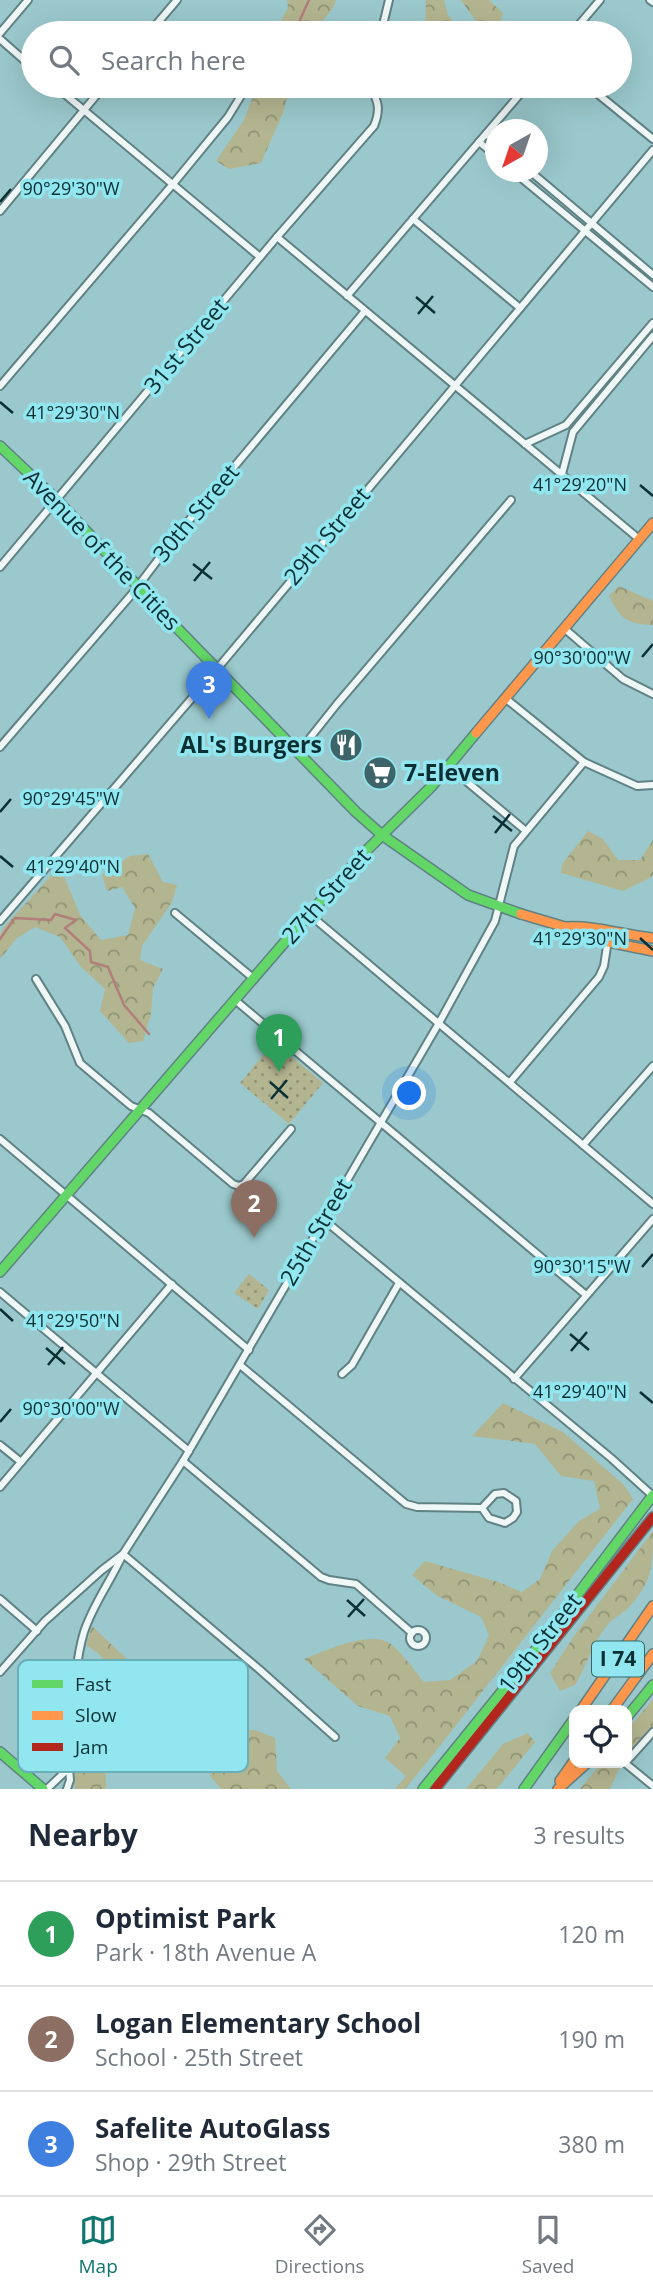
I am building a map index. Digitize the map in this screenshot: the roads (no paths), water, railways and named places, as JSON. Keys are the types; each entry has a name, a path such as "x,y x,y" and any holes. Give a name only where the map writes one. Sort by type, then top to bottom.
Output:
{"main road":[{"name":"Avenue of the Cities","path":"0,446 57,500 298,753 382,835 453,887 500,908 565,927 582,926 608,937 652,949"},
{"name":"27th Street","path":"0,1272 309,914 382,835 421,798 653,523"},
{"name":"Avenue of the Cities","path":"608,937 653,937"},
{"name":"19th Street","path":"423,1789 534,1652 653,1495"},
{"name":"19th Street","path":"435,1789 653,1517"},
{"name":"I 74","path":"584,1705 653,1606"},
{"name":"I 74","path":"615,1705 653,1654"},
{"path":"632,1711 653,1685"},
{"path":"524,1789 569,1726"},
{"path":"0,1752 18,1767"},
{"path":"556,1789 570,1768"},
{"path":"556,1789 581,1768"},
{"path":"24,1772 45,1789"}],"street":[{"path":"0,33 28,0"},
{"path":"159,21 177,0"},
{"path":"384,21 389,0"},
{"path":"582,21 600,0"},
{"path":"0,39 21,57"},
{"path":"69,98 260,257"},
{"path":"0,211 94,98"},
{"path":"0,386 173,184 228,117 240,98"},
{"name":"31st Street","path":"0,567 260,257 374,126 379,114 375,98"},
{"path":"499,119 517,98"},
{"path":"603,98 653,139"},
{"path":"347,296 485,135"},
{"path":"479,142 485,147"},
{"name":"29th Street","path":"0,920 217,669 653,150"},
{"path":"526,182 653,287"},
{"path":"543,182 653,275"},
{"path":"413,219 520,308"},
{"path":"277,237 639,539"},
{"name":"30th Street","path":"0,747 138,586 176,536 365,311"},
{"path":"525,444 566,425 653,323"},
{"path":"562,474 573,432 653,336"},
{"path":"298,753 510,500"},
{"path":"565,629 623,679 653,694"},
{"path":"505,698 584,762 637,786 651,786"},
{"name":"25th Street","path":"0,1672 85,1584 123,1554 183,1461 439,1023 500,908 511,852 584,762"},
{"path":"448,766 526,831"},
{"path":"175,913 253,978"},
{"path":"309,914 653,1204"},
{"path":"510,1082 599,977 608,937"},
{"path":"36,979 65,1026 80,1063 131,1106 149,1112 233,1184 244,1184 291,1129"},
{"path":"235,1000 586,1295"},
{"path":"583,1146 653,1066"},
{"path":"0,1139 249,1350"},
{"path":"324,1219 653,1495"},
{"path":"514,1379 653,1219"},
{"path":"342,1374 352,1365 399,1283"},
{"path":"0,1487 172,1284"},
{"path":"0,1292 189,1451"},
{"path":"240,1365 406,1504 416,1507 482,1508 495,1494 504,1493 516,1500 517,1512 513,1518 500,1523 489,1518 482,1508"},
{"path":"0,1445 21,1462"},
{"path":"183,1461 321,1577 356,1584 412,1633"},
{"path":"78,1660 83,1635 92,1611 123,1554 270,1678 335,1737"},
{"path":"0,1599 37,1631"},
{"path":"632,1755 653,1732"},
{"path":"632,1767 653,1786"},
{"path":"45,1789 64,1772"},
{"path":"67,1789 69,1772"}],"waterway":[{"path":"299,21 309,0"},
{"path":"0,939 15,918 51,920 55,914 76,920 65,928 90,951 91,962 108,967 124,1005 149,1034"}],"place":[{"name":"Safelite AutoGlass","path":"209,719"},
{"name":"AL's Burgers","path":"346,745"},
{"name":"7-Eleven","path":"380,773"},
{"name":"Optimist Park","path":"279,1072"},
{"name":"Logan Elementary School","path":"254,1238"}]}
